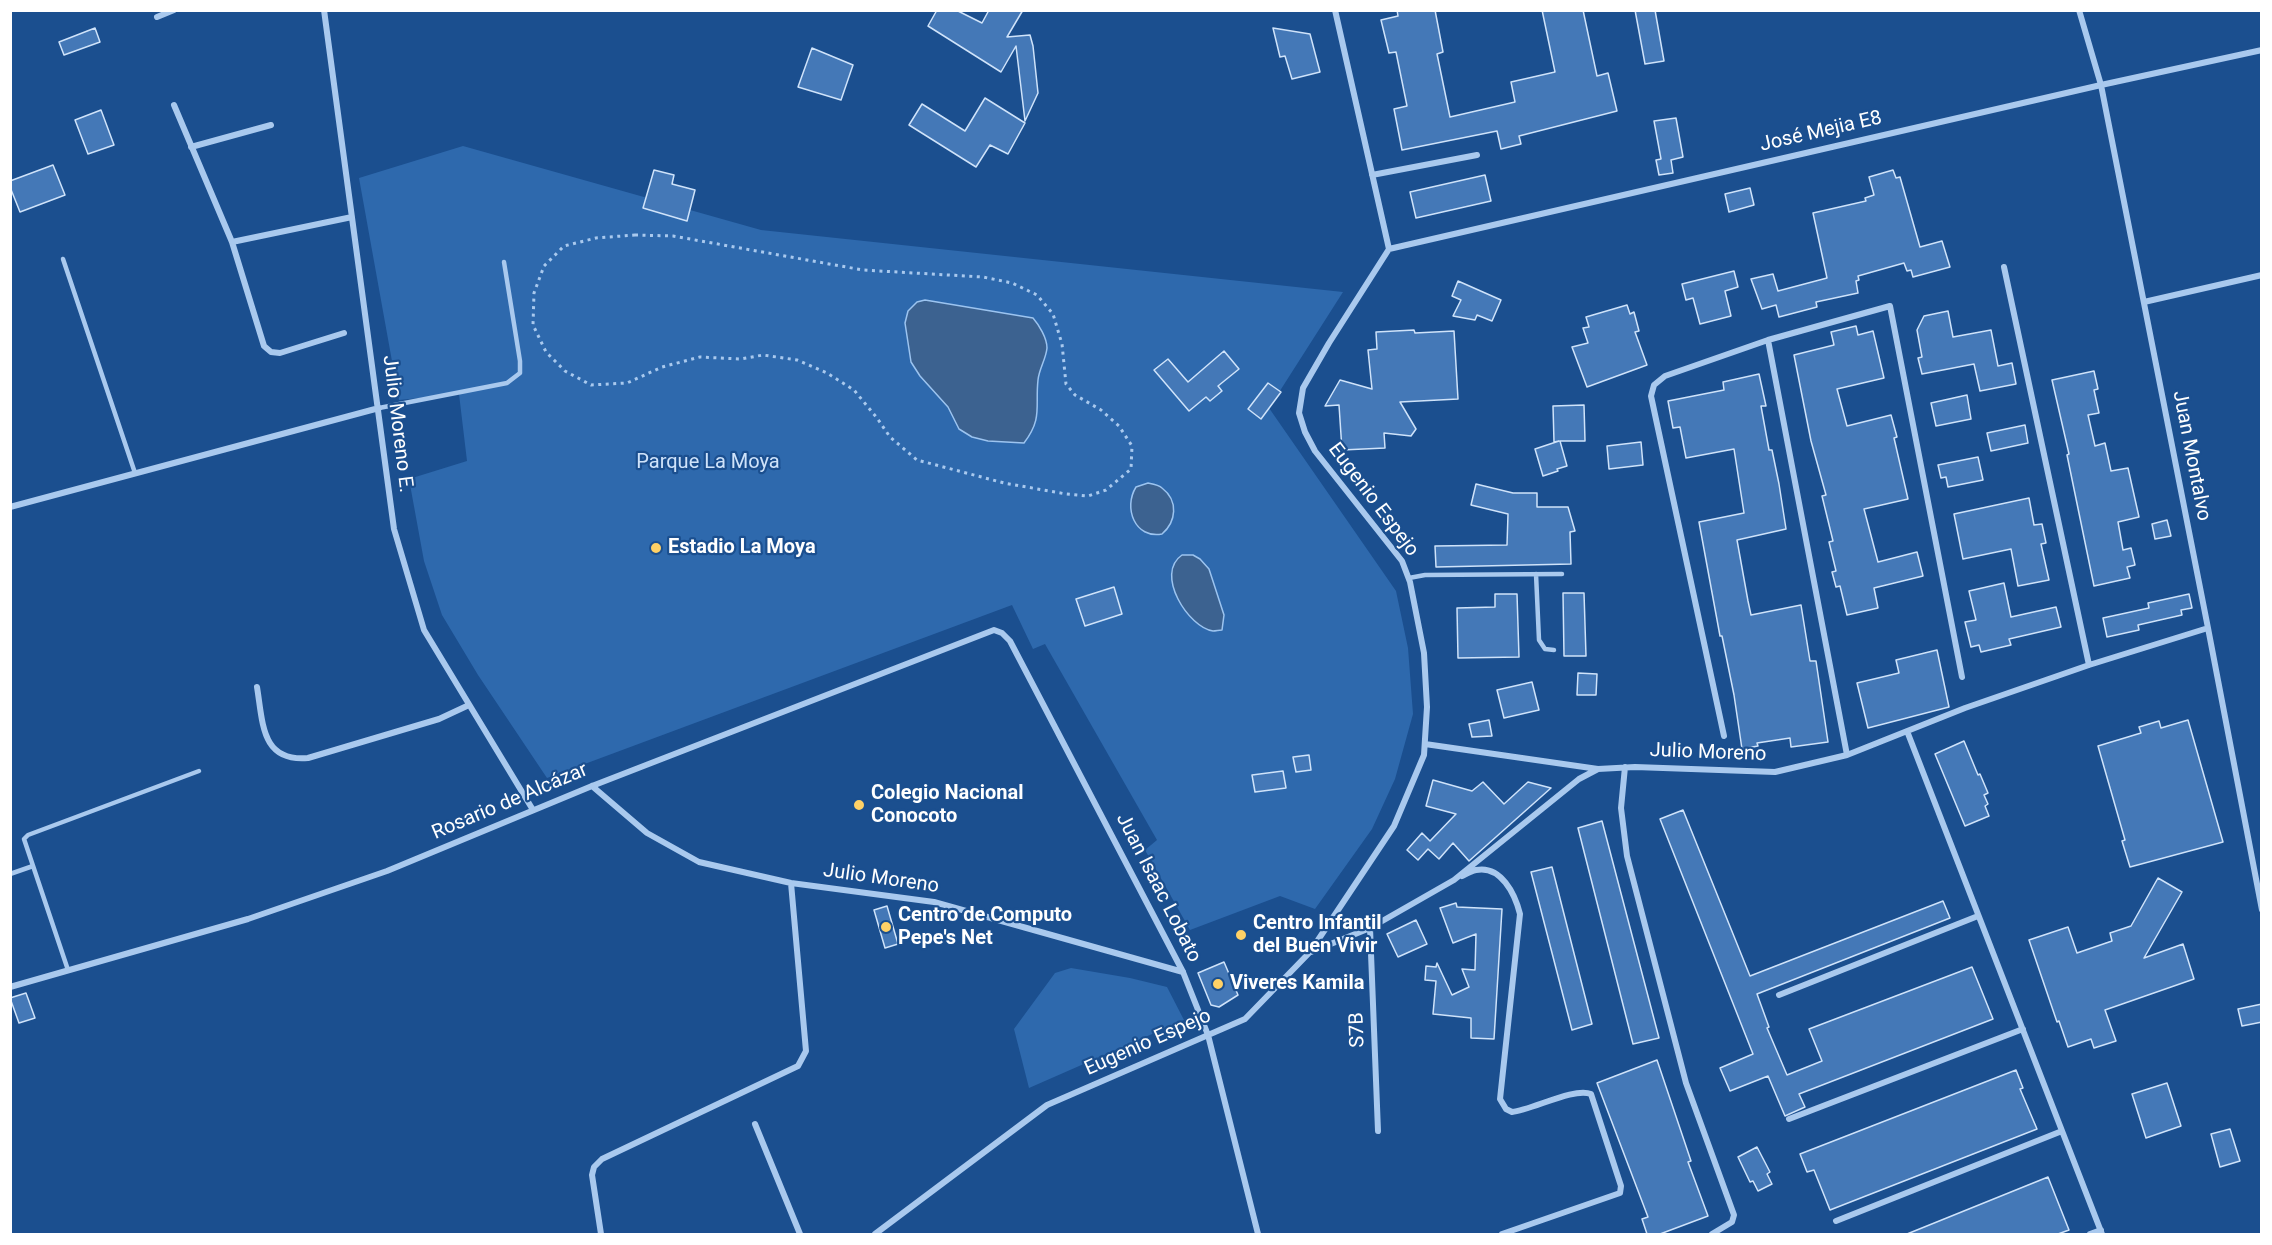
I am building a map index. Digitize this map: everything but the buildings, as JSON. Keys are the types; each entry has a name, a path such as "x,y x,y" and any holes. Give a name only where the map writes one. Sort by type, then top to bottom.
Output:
{"street":[{"path":"157,17 174,10"},
{"name":"Julio Moreno E.","path":"324,10 394,529 424,630 533,810"},
{"path":"1335,10 1389,249"},
{"name":"Juan Montalvo","path":"2079,10 2101,85 2262,910"},
{"name":"José Mejia E8","path":"1389,249 2262,50"},
{"path":"174,105 232,242 264,346 280,353 344,333"},
{"path":"191,147 271,125"},
{"path":"1372,175 1477,155"},
{"path":"232,242 352,217"},
{"name":"Eugenio Espejo","path":"875,1234 1047,1106 1245,1018 1310,952 1394,826 1424,755 1425,744 1427,707 1424,654 1409,578 1401,561 1315,451 1305,432 1299,413 1303,388 1389,249"},
{"path":"2004,267 2089,665"},
{"path":"2144,303 2262,275"},
{"path":"1724,736 1651,396 1654,385 1665,376 1768,340 1890,306 1962,677"},
{"path":"1768,340 1847,755"},
{"path":"10,507 379,408"},
{"name":"Julio Moreno","path":"1425,744 1598,768 1774,772 1847,755 2089,665 2208,627"},
{"name":"Rosario de Alcázar","path":"10,987 259,916 387,871 592,786 994,630 1002,633 1010,641"},
{"name":"Juan Isaac Lobato","path":"1010,641 1184,972 1208,1035 1258,1234"},
{"path":"258,687 262,721 268,739 276,752 291,759 308,758 439,719 470,705"},
{"path":"1907,731 2102,1232 2090,1234"},
{"path":"1625,767 1621,808 1627,856 1686,1083 1734,1215 1732,1222 1712,1234"},
{"path":"1454,880 1579,780 1598,768"},
{"name":"Julio Moreno","path":"592,786 647,833 699,862 791,883 934,902 1184,972"},
{"path":"1310,952 1370,928 1476,870 1498,875 1517,901 1520,914 1500,1099 1502,1104 1512,1112 1584,1092 1591,1094 1621,1186 1620,1193 1502,1234"},
{"path":"601,1234 592,1175 594,1167 602,1160 798,1066 801,1062 806,1051 791,883"},
{"path":"1779,995 1978,915"},
{"name":"S7B","path":"1370,928 1378,1131"},
{"path":"1789,1119 2023,1029"},
{"path":"755,1124 800,1234"},
{"path":"1836,1221 2062,1131"}],"lane":[{"path":"63,259 135,473"},
{"path":"379,408 507,383 520,374 520,361 504,262"},
{"path":"1536,574 1539,640 1545,649 1554,650"},
{"path":"1409,578 1425,575 1562,574"},
{"path":"68,970 24,839 199,771"},
{"path":"10,874 33,866"}],"path":[{"path":"635,235 673,236 863,270 983,277 1012,283 1037,295 1053,314 1062,344 1066,384 1075,395 1101,410 1119,426 1132,446 1131,469 1106,490 1088,496 1066,495 1005,483 940,466 917,460 890,437 878,418 854,390 827,373 796,360 763,355 741,359 700,357 663,367 627,383 591,385 573,376 546,352 533,325 534,293 544,266 564,246 596,238 635,235"}],"green space":[{"name":"Parque La Moya","path":"463,146 761,230 1343,292 1269,408 1396,591 1408,648 1413,714 1395,779 1372,829 1315,909 1280,896 1190,930 1145,850 1157,840 1045,644 1033,649 1012,605 547,778 478,675 442,615 424,561 409,479 467,461 459,394 399,400 359,178"},
{"path":"1071,968 1167,987 1184,1020 1029,1088 1014,1029 1055,973"}],"shaded area":[{"path":"925,300 1033,318 1038,324 1047,348 1038,380 1036,419 1024,443 988,441 972,437 959,429 948,407 920,376 911,362 905,323 908,311 917,302"},
{"path":"1148,483 1162,488 1173,505 1173,518 1162,534 1145,532 1138,527 1131,512 1132,495 1136,487"},
{"path":"1182,555 1193,555 1209,569 1224,615 1222,630 1213,631 1194,621 1178,599 1173,587 1172,574 1174,564"}],"place":[{"name":"Estadio La Moya","path":"656,548"},
{"name":"Colegio Nacional Conocoto","path":"859,805"},
{"name":"Centro de Computo Pepe's Net","path":"886,927"},
{"name":"Centro Infantil del Buen Vivir","path":"1241,935"},
{"name":"Viveres Kamila","path":"1218,984"}]}
